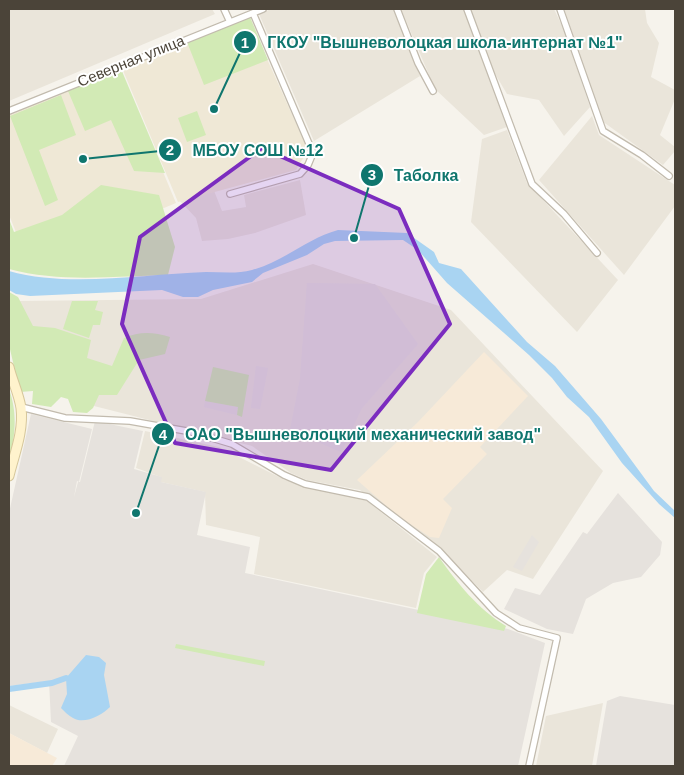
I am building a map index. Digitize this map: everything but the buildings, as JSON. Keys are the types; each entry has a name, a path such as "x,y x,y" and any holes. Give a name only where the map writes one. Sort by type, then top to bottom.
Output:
{"street":[{"path":"224,9 230,22"},
{"name":"Северная улица","path":"9,111 263,9"},
{"path":"397,9 418,63 433,91"},
{"path":"467,9 532,184 564,214 598,253"},
{"path":"560,9 603,131 642,155 669,176"},
{"path":"230,194 300,174 308,165 313,153 253,12"},
{"path":"9,367 21,406 19,439 9,476"},
{"path":"21,406 65,418 130,421 192,432 232,444 284,475 305,484 368,497 439,551 496,614 518,628 557,638 529,766"}],"highlighted area":[{"path":"262,148 399,209 450,324 331,470 175,443 122,324 140,237"}],"shaded area":[{"path":"9,9 212,9 215,14 9,101"},
{"path":"271,9 393,9 420,76 314,141 259,14"},
{"path":"401,9 464,9 507,127 484,135 435,89"},
{"path":"470,9 554,9 564,30 590,107 564,136 539,100 507,94 491,67"},
{"path":"564,9 645,9 647,23 659,43 651,77 675,90 675,99 660,135 675,147 675,151 663,165 602,121"},
{"path":"249,19 308,150 296,170 178,202 122,68"},
{"path":"120,69 176,203 29,264 9,215 9,115"},
{"path":"592,116 599,135 675,185 675,206 624,275 539,180"},
{"path":"507,130 527,183 618,280 577,332 471,222 482,139"},
{"path":"300,180 306,215 255,233 228,239 202,241 196,218 179,200 211,183 222,211 246,207 244,195"},
{"path":"313,264 451,310 603,471 533,579 507,570 483,592 440,548 360,490 307,480 291,473 252,446 94,406 87,358 23,330 17,301 201,299"},
{"path":"307,283 375,284 418,344 362,408 341,452 290,430 300,379"},
{"path":"484,352 528,396 480,447 487,454 443,499 452,508 439,538 430,537 398,516 357,480 418,422"},
{"path":"256,366 268,368 260,409 251,408"},
{"path":"205,401 238,407 237,415 204,407"},
{"path":"31,414 92,429 79,482 95,421 143,431 134,469 162,477 161,482 206,492 197,535 250,547 245,573 508,629 545,643 518,766 64,766 78,736 51,722 49,681 9,686 9,513"},
{"path":"145,431 219,447 285,480 367,501 437,557 424,573 416,608 254,574 260,537 206,525 205,492 161,482 161,477 136,468"},
{"path":"618,493 662,542 660,555 641,577 613,583 586,599 573,634 547,629 504,609 515,588 540,595 583,532 587,534"},
{"path":"532,535 539,542 522,571 513,567"},
{"path":"620,696 675,705 675,766 596,766 607,701"},
{"path":"603,703 592,766 536,766 546,716"},
{"path":"9,705 58,729 47,753 9,733"},
{"path":"9,733 57,758 52,766 9,766"}],"green space":[{"path":"250,17 268,60 204,85 187,42"},
{"path":"121,69 165,173 134,171 111,120 85,131 68,91"},
{"path":"61,95 76,135 39,150 58,200 45,206 10,116"},
{"path":"197,111 206,135 187,142 178,118"},
{"path":"101,185 159,195 175,247 168,275 68,277 48,276 9,269 9,219 14,232 62,215"},
{"path":"9,292 18,297 33,326 55,328 91,340 87,358 112,366 124,338 147,333 170,337 165,354 139,360 117,395 99,395 93,408 87,413 73,412 68,399 61,397 51,407 32,404 33,391 20,392 9,345"},
{"path":"72,301 98,301 95,310 103,312 100,325 93,325 89,338 63,329"},
{"path":"213,367 249,375 242,417 237,415 238,407 205,401"},
{"path":"9,389 14,408 15,425 9,462"},
{"path":"439,557 469,595 506,626 504,631 417,613 426,574"},
{"path":"176,644 265,661 264,666 175,648"}],"water":[{"path":"338,230 407,233 434,252 439,263 461,269 527,342 555,366 601,419 654,491 675,511 675,518 659,504 622,463 589,417 567,397 552,378 529,355 447,283 418,250 403,240 335,241 324,244 307,255 263,273 252,282 213,290 198,297 183,297 162,290 30,296 16,294 9,290 9,271 56,279 107,279 252,270 274,262 316,238"},
{"path":"86,655 99,657 106,663 104,675 110,707 98,716 87,720 77,720 61,708 67,694 66,678"}],"waterway":[{"path":"9,689 52,683 66,678"}],"place":[{"name":"ГКОУ \"Вышневолоцкая школа-интернат №1\"","path":"214,109"},
{"name":"МБОУ СОШ №12","path":"83,159"},
{"name":"Таболка","path":"354,238"},
{"name":"ОАО \"Вышневолоцкий механический завод\"","path":"136,513"}]}
